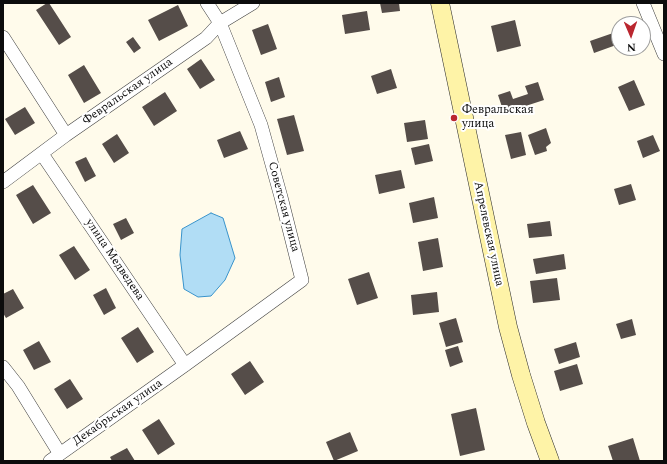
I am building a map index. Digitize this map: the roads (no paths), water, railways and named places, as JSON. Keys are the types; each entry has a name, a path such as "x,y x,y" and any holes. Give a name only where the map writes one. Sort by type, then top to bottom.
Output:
{"street":[{"name":"Советская улица","path":"185,366 302,280 261,125 220,23 207,3"},
{"name":"Февральская улица","path":"3,182 66,135 206,38 220,23 252,3"},
{"name":"Апрелевская улица","path":"440,3 508,327 536,423 550,461"},
{"path":"643,3 664,54"},
{"path":"3,37 66,135"},
{"name":"улица Медведева","path":"42,154 185,366"},
{"name":"Декабрьская улица","path":"55,458 185,366"},
{"path":"3,367 18,386 55,458"}],"water":[{"path":"211,213 223,218 235,258 225,280 211,296 198,297 184,289 180,255 182,229"}],"place":[{"name":"Февральская улица","path":"454,118"}]}
